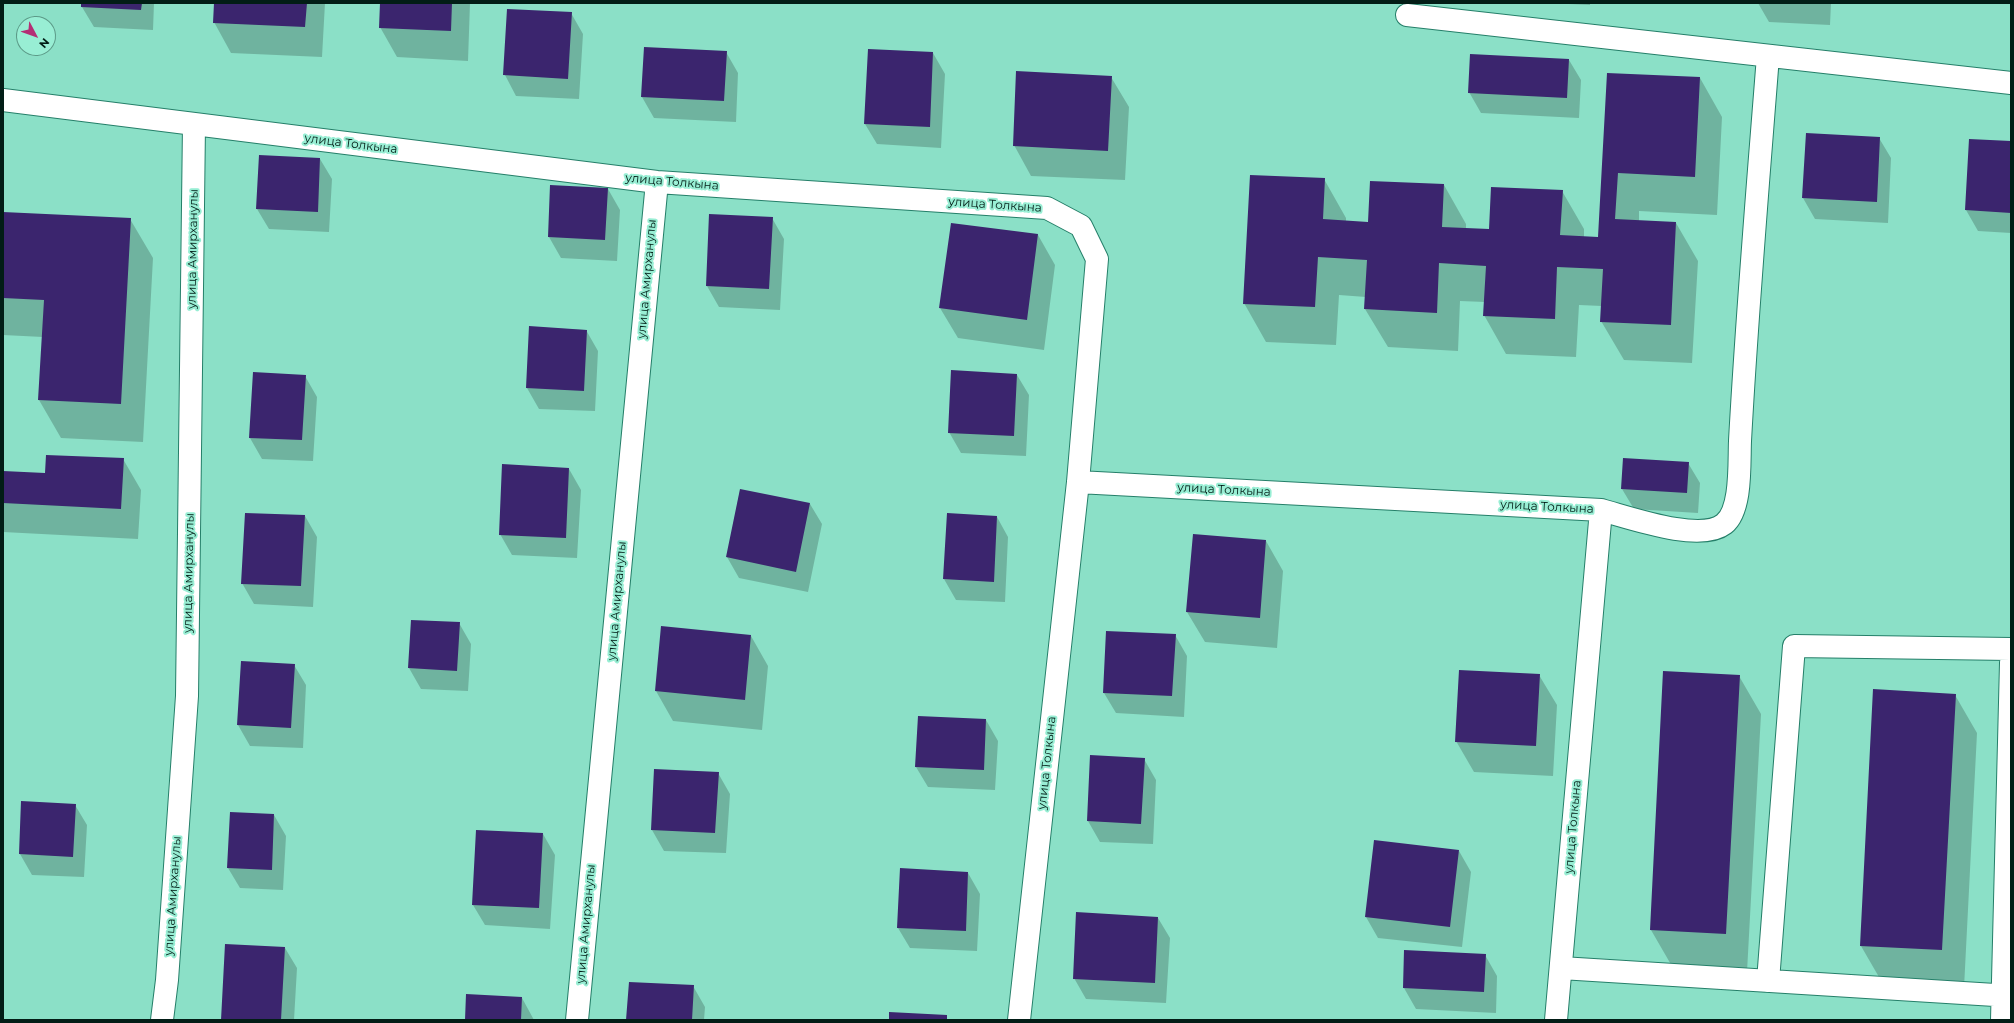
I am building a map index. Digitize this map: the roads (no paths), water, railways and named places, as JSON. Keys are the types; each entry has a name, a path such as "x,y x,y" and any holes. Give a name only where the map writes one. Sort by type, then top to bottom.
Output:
{"street":[{"path":"1407,15 2011,83"},
{"path":"1601,510 1679,531 1709,529 1723,525 1734,513 1738,486 1744,356 1768,56"},
{"name":"улица Толкына","path":"3,100 656,182 1047,208 1081,226 1097,259 1078,482 1019,1020"},
{"name":"улица Амирханулы","path":"162,1020 187,696 194,124"},
{"name":"улица Амирханулы","path":"577,1020 656,182"},
{"name":"улица Толкына","path":"1078,482 1601,510 1556,1020"},
{"path":"1768,981 1794,646 2011,649"},
{"path":"2002,1020 2007,996 2011,663"},
{"path":"1561,968 2007,996"}]}
